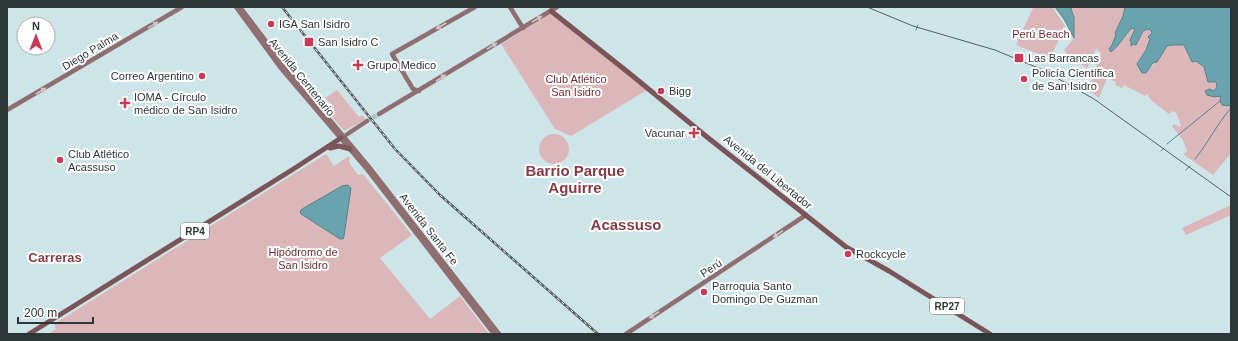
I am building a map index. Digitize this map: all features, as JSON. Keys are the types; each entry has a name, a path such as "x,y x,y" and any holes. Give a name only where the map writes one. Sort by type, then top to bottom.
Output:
{"main road":[{"name":"Diego Palma","path":"7,110 182,7"},
{"name":"Avenida Centenario","path":"236,7 280,67 342,137"},
{"name":"Avenida Centenario","path":"240,7 342,137"},
{"path":"420,91 413,89 392,54 475,7"},
{"path":"510,7 523,28"},
{"path":"379,114 420,91 523,28 549,9 557,7"},
{"name":"Avenida del Libertador","path":"549,9 806,216 853,251 889,271 990,334"},
{"path":"409,97 413,89"},
{"name":"RP4","path":"29,334 295,168 367,121"},
{"name":"RP4","path":"295,168 301,166 330,148 339,142 342,137"},
{"name":"Avenida Santa Fe","path":"342,137 494,334"},
{"name":"Avenida Santa Fe","path":"342,137 499,334"},
{"path":"330,148 339,146 350,149"},
{"name":"Perú","path":"626,334 806,216"}],"green space":[{"path":"1072,7 1125,7 1123,16 1115,33 1116,35 1112,46 1109,49 1118,46 1132,28 1135,29 1133,34 1133,44 1136,45 1143,31 1148,29 1151,30 1151,38 1139,62 1149,69 1157,61 1167,46 1184,45 1192,62 1196,61 1211,76 1217,87 1214,91 1221,96 1222,105 1231,106 1231,153 1213,175 1183,154 1187,151 1183,140 1172,126 1174,124 1180,127 1181,125 1176,113 1173,111 1169,114 1151,100 1147,94 1145,96 1124,85 1122,88 1115,85 1116,82 1107,78 1099,98 1088,90 1101,53 1096,49 1087,68 1076,61 1078,58 1073,54 1070,57 1064,50 1074,38 1074,17"},
{"name":"Perú Beach","path":"1033,8 1053,8 1065,26 1050,59 1016,45"},
{"name":"Club Atlético San Isidro","path":"551,13 647,90 571,136 555,129 501,44"},
{"path":"337,90 359,117 362,115 366,119 344,131 331,115 334,107 325,98"},
{"path":"554,134 565,138 569,149 565,160 554,164 543,160 539,149 543,138"},
{"name":"Hipódromo de San Isidro","path":"326,154 334,166 349,156 349,162 358,175 363,174 412,235 380,258 430,319 460,296 489,334 48,334 56,329 54,324"},
{"path":"1231,205 1231,215 1186,235 1182,228"}],"water":[{"path":"1055,7 1072,7 1071,9 1074,17 1074,38 1064,19"},
{"path":"1125,7 1231,7 1231,106 1222,105 1220,101 1221,96 1214,97 1207,95 1205,91 1209,89 1214,91 1217,87 1216,82 1208,82 1204,67 1196,61 1192,62 1184,45 1167,46 1157,62 1153,63 1146,73 1142,73 1137,64 1146,50 1150,39 1148,37 1152,33 1151,30 1148,29 1143,31 1136,45 1133,44 1131,46 1130,40 1135,29 1132,28 1117,47 1111,52 1109,49 1116,35 1115,33 1123,16"},
{"path":"348,185 351,188 343,239 340,239 301,214 300,211 302,209 342,186"}],"waterway":[{"path":"916,30 918,25"},
{"path":"1167,144 1220,101"},
{"path":"1195,159 1221,120 1231,108"},
{"path":"1161,151 1164,148"},
{"path":"1186,170 1190,166"}],"tunnel":[{"path":"367,121 379,114"}],"tram line":[{"path":"867,7 913,26 995,50 1043,70 1094,99 1231,197"}],"railway":[{"path":"282,7 395,149 440,195 598,334"}],"place":[{"name":"IGA San Isidro","path":"271,24"},
{"name":"San Isidro C","path":"309,42"},
{"name":"Las Barrancas","path":"1019,58"},
{"name":"Grupo Medico","path":"358,65"},
{"name":"Correo Argentino","path":"202,76"},
{"name":"Policía Científica de San Isidro","path":"1024,79"},
{"name":"Bigg","path":"661,91"},
{"name":"IOMA - Círculo médico de San Isidro","path":"125,103"},
{"name":"Vacunar","path":"694,133"},
{"name":"Club Atlético Acassuso","path":"60,160"},
{"name":"Rockcycle","path":"848,254"},
{"name":"Parroquia Santo Domingo De Guzman","path":"704,292"}],"district":[{"name":"Barrio Parque Aguirre","path":"575,178"},
{"name":"Acassuso","path":"626,224"},
{"name":"Carreras","path":"55,257"}]}
